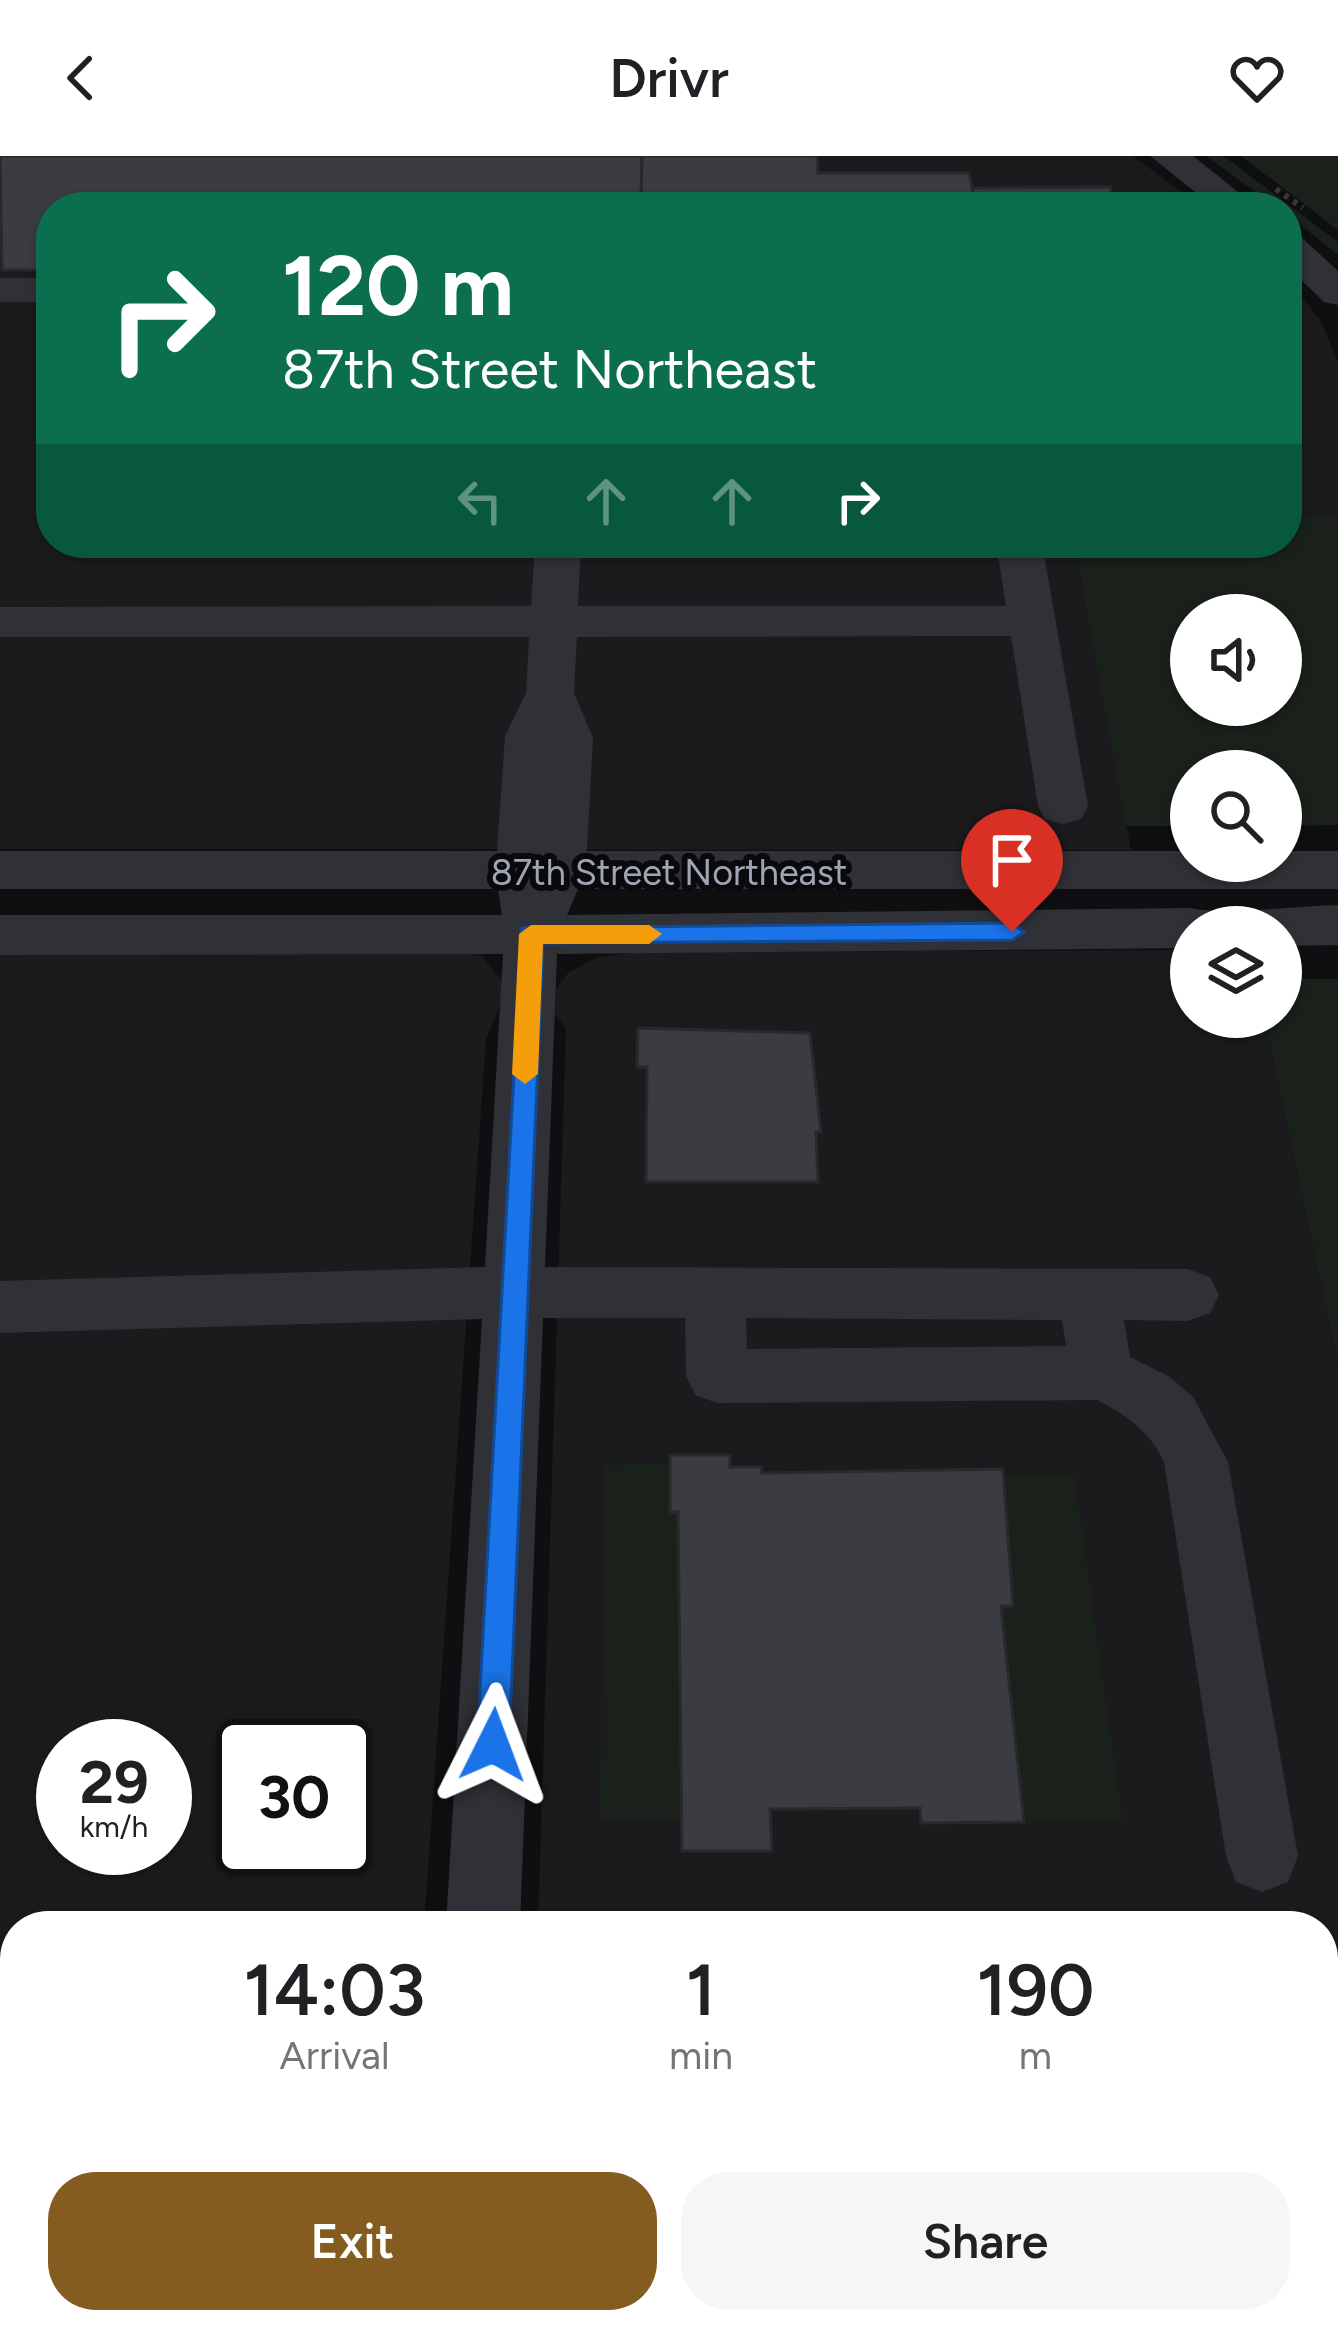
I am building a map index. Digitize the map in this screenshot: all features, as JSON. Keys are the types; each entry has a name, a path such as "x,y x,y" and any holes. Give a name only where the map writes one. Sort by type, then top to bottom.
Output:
{"street":[{"path":"1169,156 1218,192"},
{"path":"1302,236 1338,293"},
{"path":"0,290 36,290"},
{"path":"484,1911 531,934 568,738 550,694 558,558"},
{"path":"1021,558 1063,806 1090,837 1147,871"},
{"path":"0,622 1032,622"},
{"path":"1003,872 1044,837 1063,806"},
{"name":"87th Street Northeast","path":"0,871 1338,869"},
{"path":"1302,926 1338,925"},
{"name":"87th Street Northeast","path":"0,935 1170,928"},
{"path":"0,1307 227,1295 517,1292 1188,1295"},
{"path":"715,1294 717,1376 1101,1373 1152,1394 1185,1430 1196,1462 1262,1856"},
{"path":"1089,1294 1101,1373"}],"path":[{"path":"1268,183 1274,192"}],"shaded area":[{"path":"0,156 1133,156 1182,192 36,192 36,558 1077,558 1131,850 0,849"},
{"path":"1206,156 1224,156 1272,192 1256,192"},
{"path":"1241,156 1338,156 1338,230 1302,203 1302,192 1288,192"},
{"path":"1302,215 1338,242 1338,255 1302,226"},
{"path":"1302,298 1320,320 1338,361 1338,517 1302,517"},
{"path":"1302,517 1338,517 1338,825 1302,826 1302,750 1170,750 1170,826 1126,826 1077,558 1302,558"},
{"path":"1170,950 1170,1038 1268,1038 1338,1365 1338,1911 538,1911 566,1029 555,1014 556,989 568,973 598,957 640,952"},
{"path":"464,951 482,956 502,981 502,1000 486,1039 425,1911 0,1911 0,952"},
{"path":"1302,979 1338,979 1338,1365 1268,1038 1302,1038"},
{"path":"670,1464 670,1511 678,1512 681,1818 600,1819 604,1465"},
{"path":"1074,1474 1123,1822 1024,1822 1001,1606 1003,1521 1008,1520 1003,1475"}],"building":[{"path":"0,156 642,156 641,192 36,192 36,270 2,270"},
{"path":"642,156 817,156 818,173 969,173 973,192 641,192"},
{"path":"1110,187 1111,192 974,192 973,188"},
{"path":"638,1028 810,1033 821,1132 816,1132 818,1182 646,1182 647,1067 637,1067"},
{"path":"670,1455 730,1455 730,1467 761,1467 762,1473 1003,1469 1013,1606 1001,1606 1024,1822 921,1823 920,1808 770,1809 772,1851 682,1851 678,1512 670,1512"}],"slow traffic":[{"path":"525,1074 531,934 649,934"}],"route":[{"path":"493,1745 531,934 1012,932"}]}
